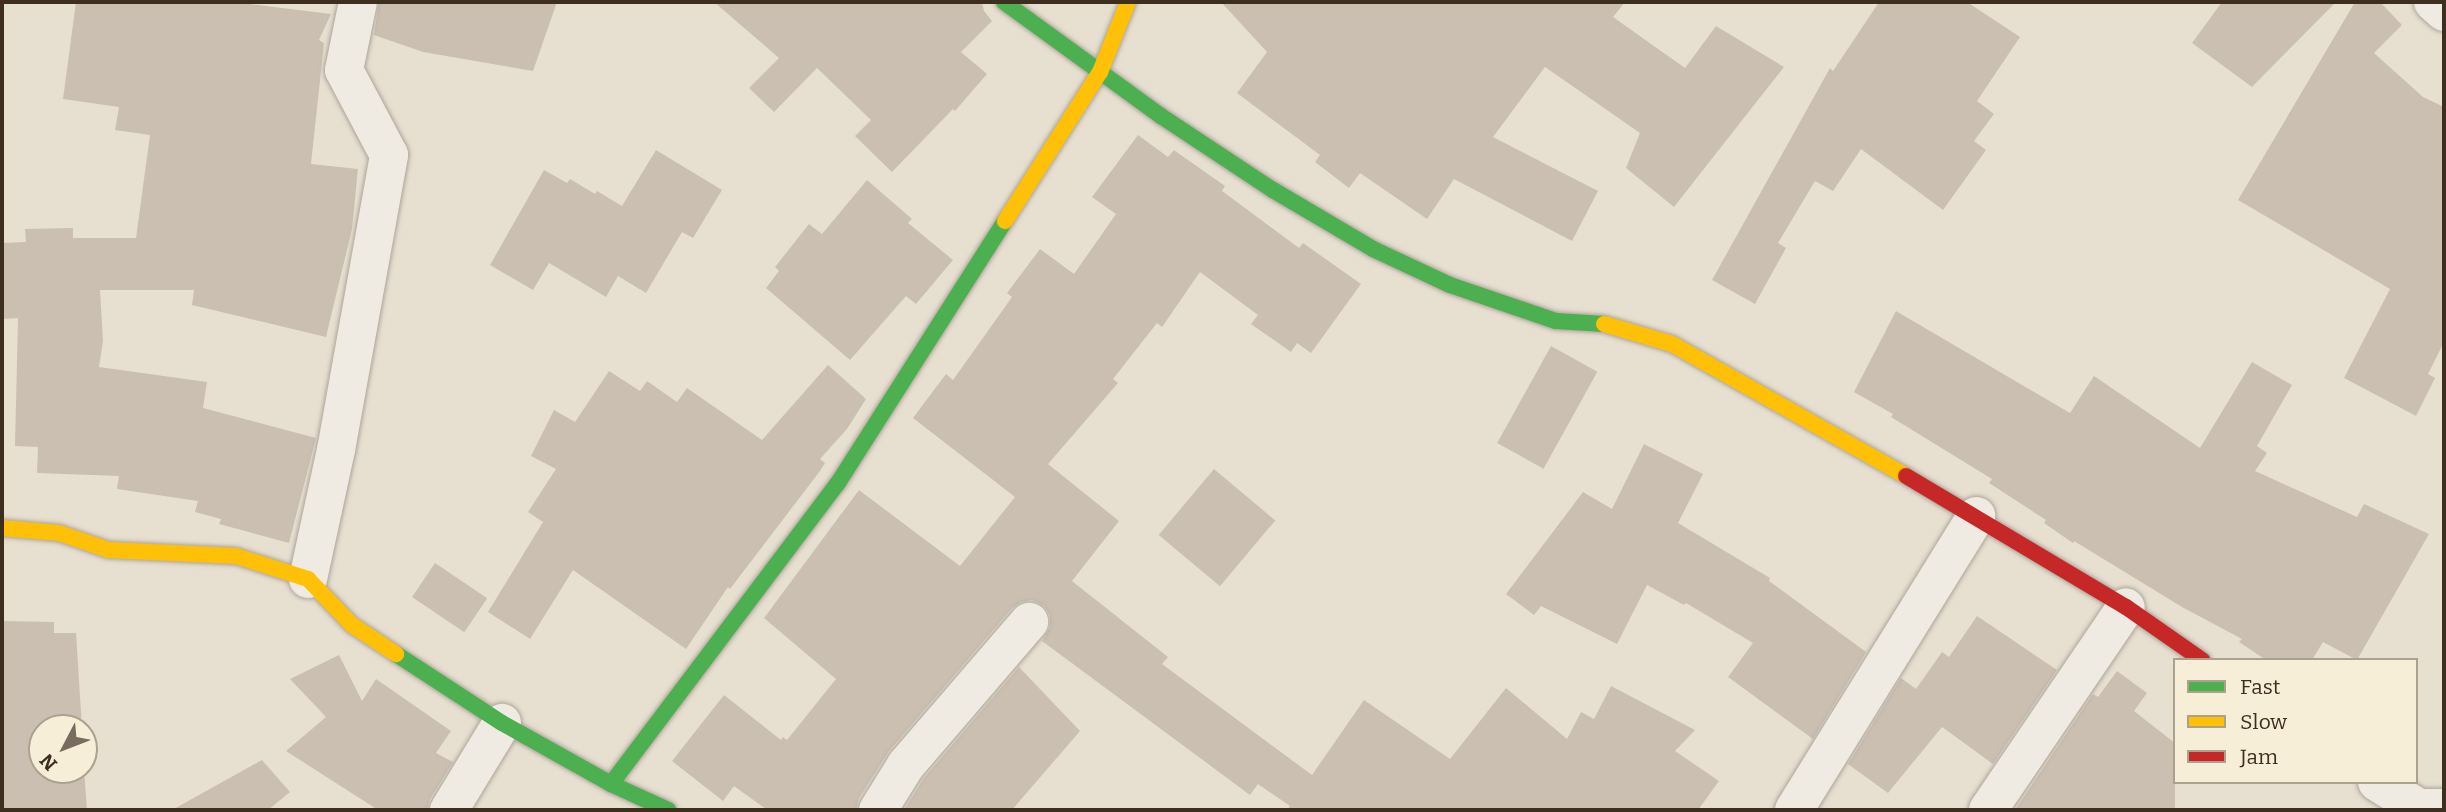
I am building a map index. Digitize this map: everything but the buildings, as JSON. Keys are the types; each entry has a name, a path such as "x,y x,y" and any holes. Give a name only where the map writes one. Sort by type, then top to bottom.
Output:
{"street":[{"path":"308,579 336,450 389,155 344,70 358,2"},
{"path":"1004,2 1100,72 1273,190 1373,249 1450,285 1556,321 1600,323 1672,344 1976,516 2126,607 2199,658"},
{"path":"611,784 838,483 1100,72 1128,2"},
{"path":"2433,2 2444,12"},
{"path":"1794,810 1976,516"},
{"path":"2,528 59,533 109,550 236,556 308,579 352,625 502,723 611,784 668,810"},
{"path":"1988,810 2126,607"},
{"path":"878,810 906,765 1029,622"},
{"path":"449,810 502,723"},
{"path":"2381,784 2431,804"}],"traffic: fast":[{"path":"1004,2 1161,116 1273,190 1373,249 1450,285 1556,321 1604,324"},
{"path":"611,784 838,483 1005,221"},
{"path":"396,654 502,723 611,784 668,810"}],"traffic: slow":[{"path":"1005,221 1100,72 1128,2"},
{"path":"1604,324 1672,344 1906,476"},
{"path":"2,528 59,533 109,550 236,556 308,579 352,625 396,654"}],"traffic: jam":[{"path":"1906,476 2126,607 2199,658"}]}
